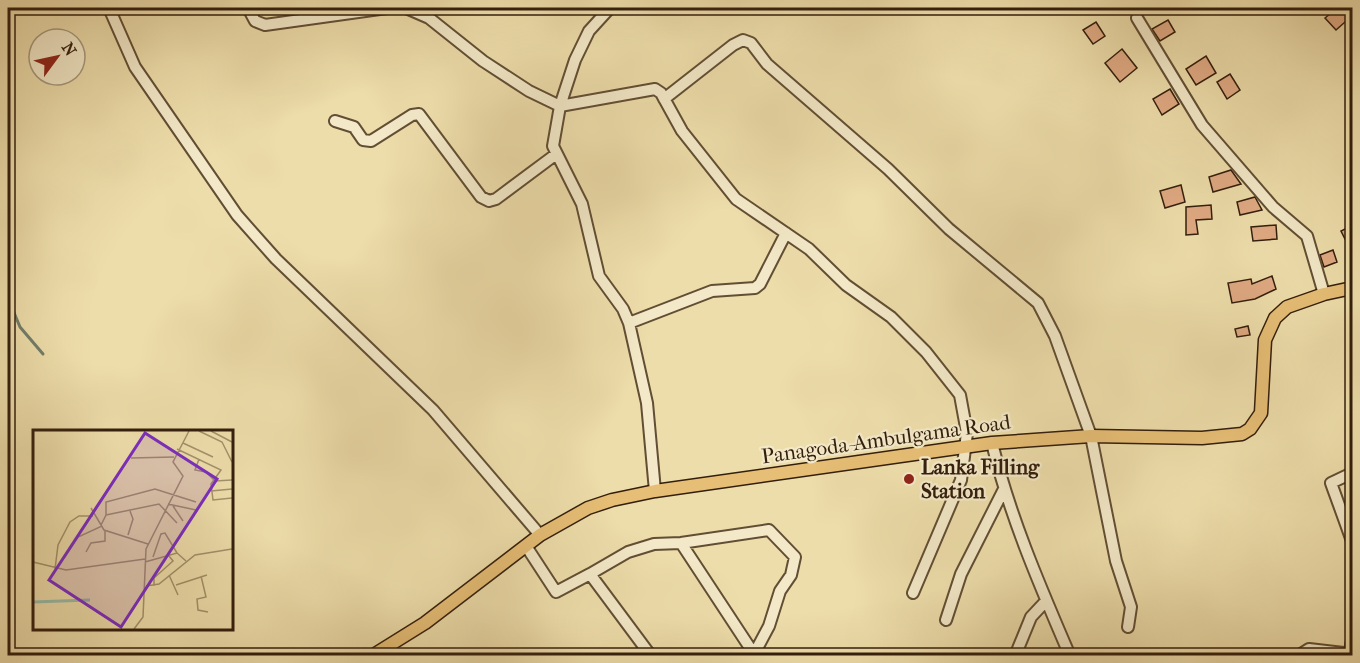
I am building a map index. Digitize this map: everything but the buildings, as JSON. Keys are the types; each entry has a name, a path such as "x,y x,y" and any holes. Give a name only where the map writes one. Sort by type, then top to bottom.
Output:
{"main road":[{"name":"Panagoda-Ambulgama Road","path":"372,656 425,623 540,535 588,508 612,500 655,491 992,443 1091,436 1202,438 1242,434 1251,429 1261,413 1265,340 1269,327 1287,308 1324,294 1353,288"}],"street":[{"path":"109,8 135,67 237,215 276,259 433,410 540,535"},
{"path":"248,8 255,21 265,25 387,8"},
{"path":"406,8 429,18 483,61 520,85 560,106 655,89 664,99 682,131 736,199 809,249 846,285 891,317 926,352 960,395 967,447 961,480 913,593"},
{"path":"604,10 589,31 560,106 553,146 555,155 582,204 599,276 623,309 629,323 647,403 655,491"},
{"path":"1137,18 1202,125 1274,207 1307,236 1324,294"},
{"path":"664,99 733,45 742,40 751,43 767,64 888,169 949,229 1038,303 1055,336 1091,436 1116,561 1131,607 1128,627"},
{"path":"335,122 354,127 363,140 371,141 412,115 419,114 481,197 489,201 496,199 555,155"},
{"path":"629,323 712,291 755,288 760,284 786,233"},
{"path":"992,443 1004,489 1046,601 1070,656"},
{"path":"1353,473 1330,483 1353,541"},
{"path":"946,620 961,574 1004,489"},
{"path":"526,546 556,592 628,552 654,544 681,543 769,530 795,557 791,575 780,591 769,626 754,655 681,543"},
{"path":"590,574 651,656"},
{"path":"1015,656 1031,617 1046,601"},
{"path":"1298,656 1309,649 1350,655 1353,639"}],"waterway":[{"path":"8,298 20,327 43,354"}],"place":[{"name":"Lanka Filling Station","path":"909,479"}]}
